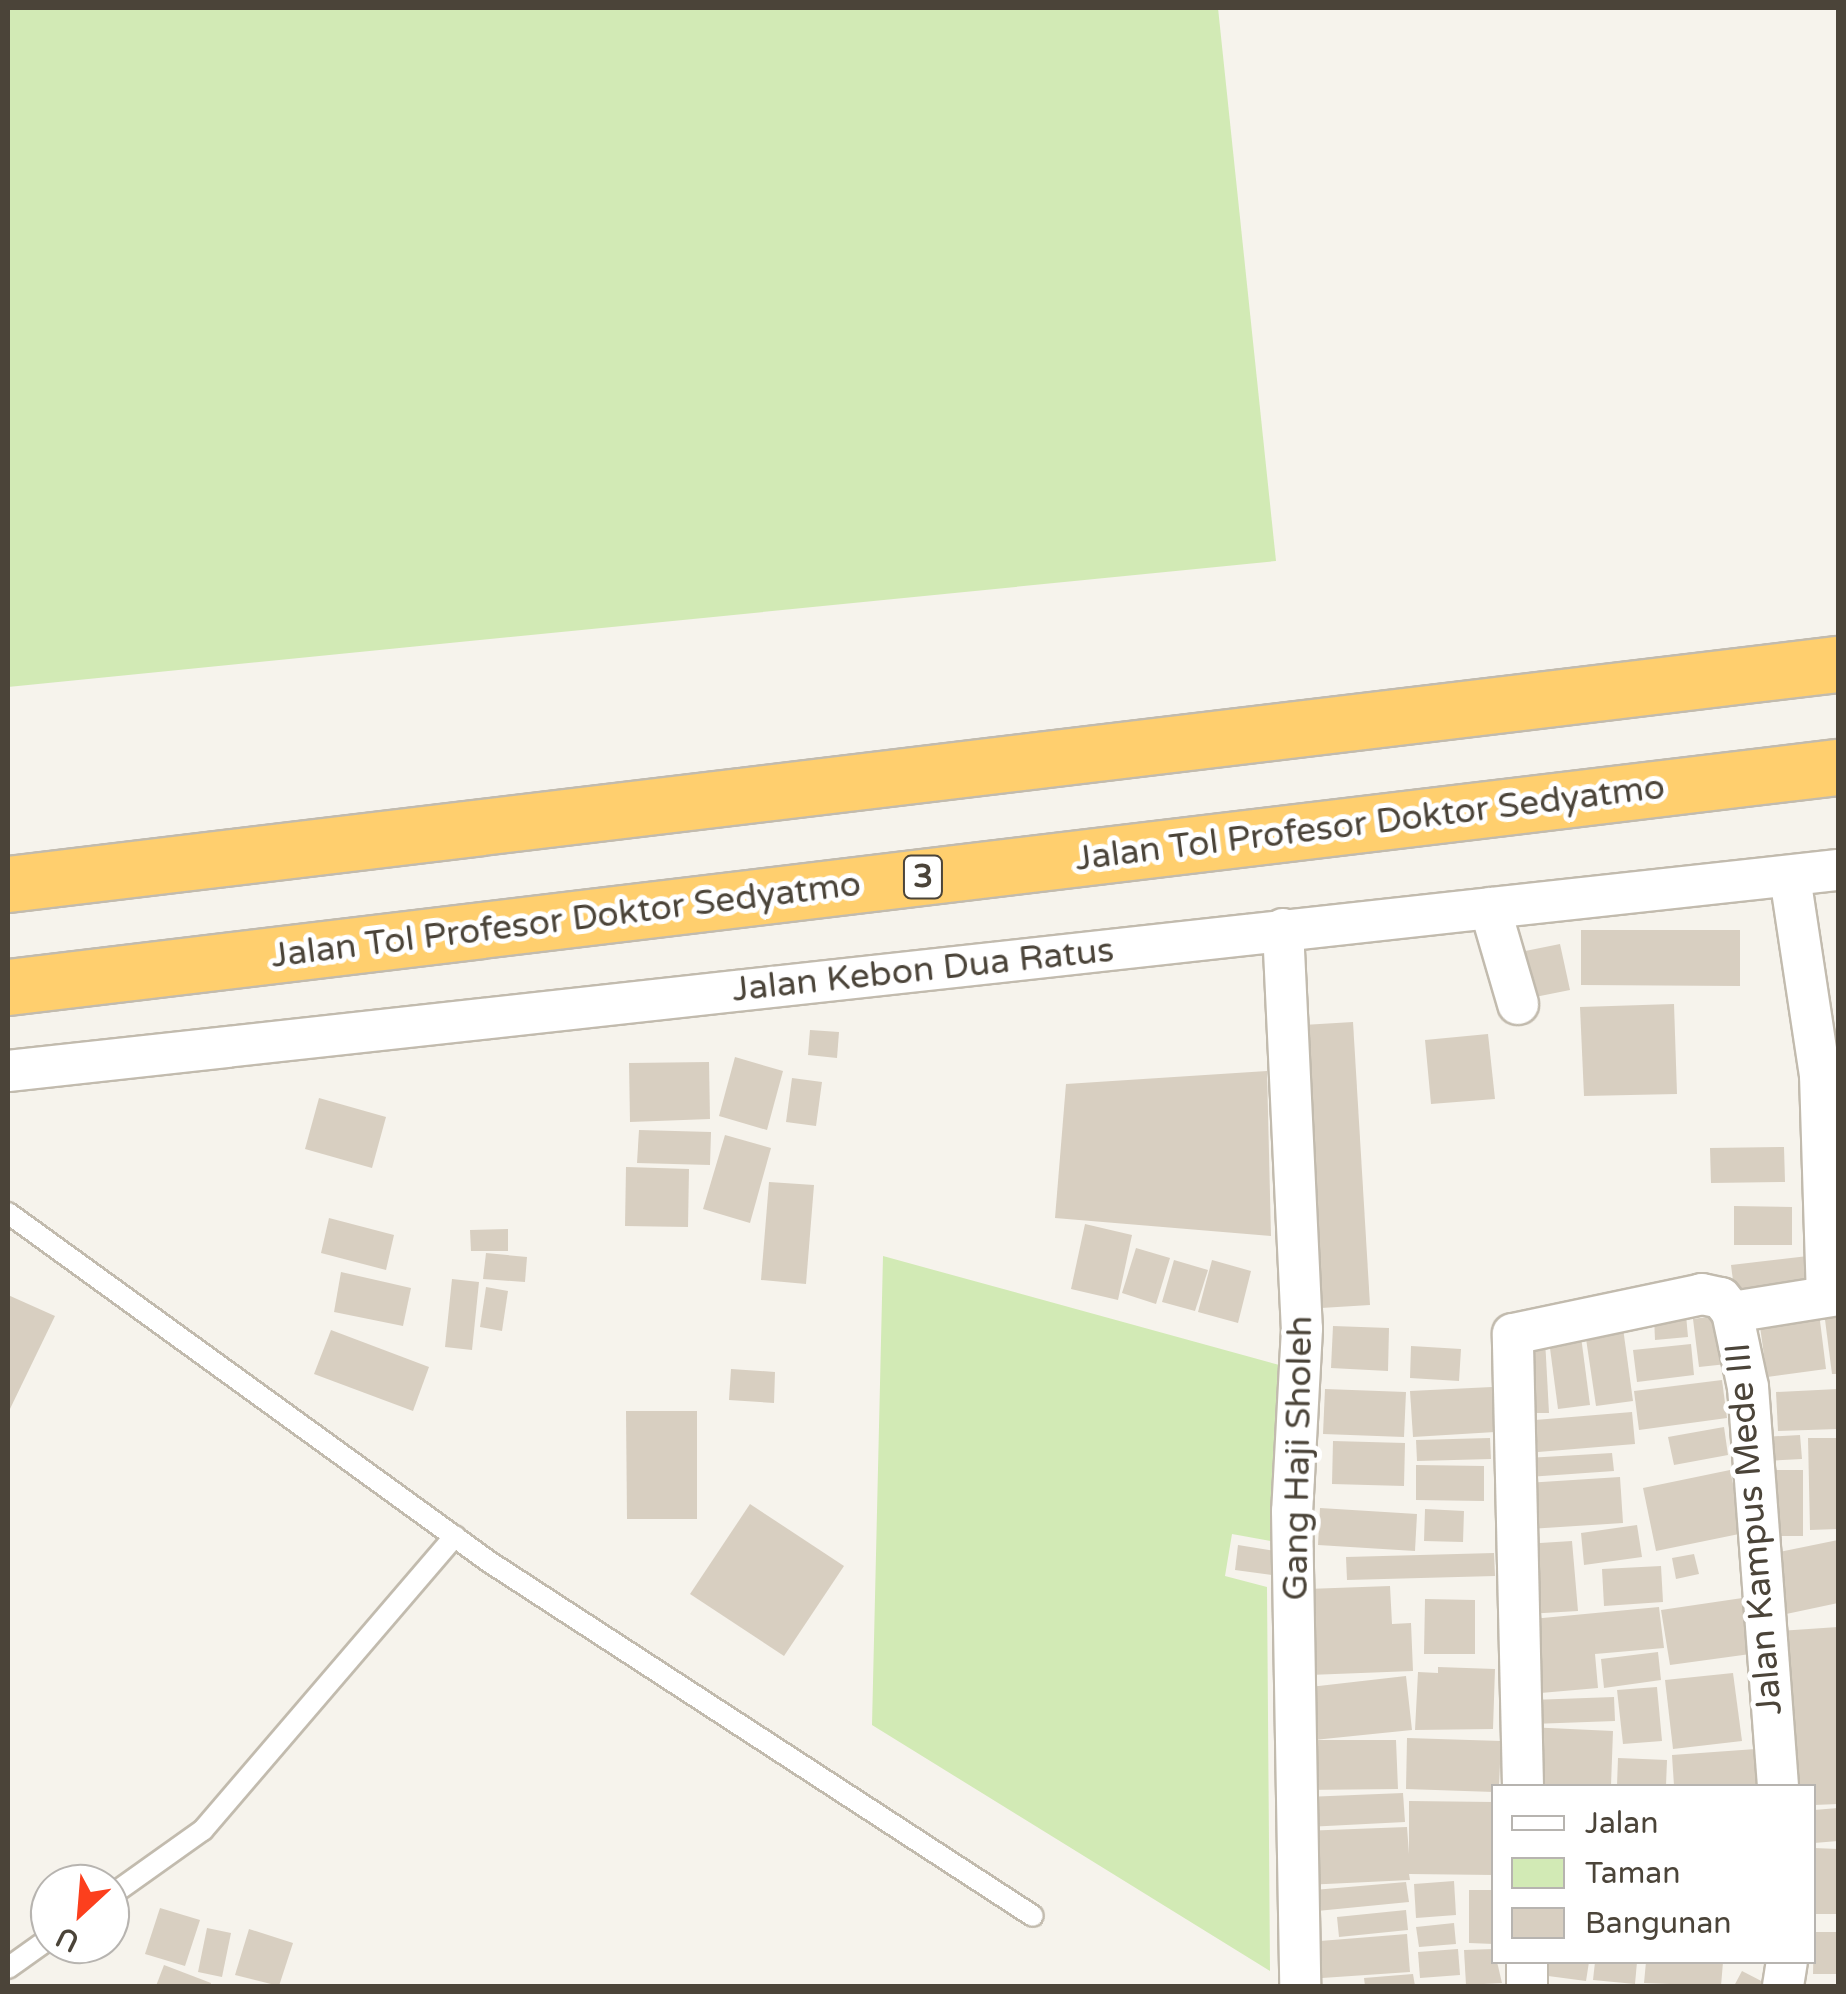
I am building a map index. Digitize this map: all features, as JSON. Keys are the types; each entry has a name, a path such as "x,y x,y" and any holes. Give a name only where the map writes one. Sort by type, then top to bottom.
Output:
{"highway":[{"path":"8,884 1838,664"},
{"name":"Jalan Tol Profesor Doktor Sedyatmo","path":"8,987 1838,767"}],"street":[{"name":"Jalan Kebon Dua Ratus","path":"8,1071 1838,870"},
{"path":"1732,1312 1833,1296 1829,1076 1790,876"},
{"path":"1490,908 1518,1004"},
{"name":"Gang Haji Sholeh","path":"1283,929 1302,1329 1292,1511 1300,1986"},
{"name":"Jalan Kampus Mede III","path":"1523,1784 1512,1342 1518,1330 1693,1294 1721,1298 1732,1312 1748,1387 1778,1784"}],"lane":[{"path":"8,1213 455,1536 1033,1916"},
{"path":"130,1882 204,1830 455,1536"},
{"path":"8,1968 30,1952"}],"green space":[{"path":"8,8 1218,8 1276,561 8,687"},
{"path":"883,1256 1294,1369 1287,1544 1232,1534 1225,1576 1267,1587 1270,1971 872,1725"}],"building":[{"path":"1581,930 1740,930 1740,986 1581,985"},
{"path":"1560,944 1570,990 1525,999 1516,953"},
{"path":"1674,1004 1677,1094 1584,1096 1580,1007"},
{"path":"1353,1022 1370,1305 1321,1308 1303,1025"},
{"path":"810,1030 839,1032 837,1058 808,1055"},
{"path":"1488,1034 1495,1099 1431,1104 1425,1040"},
{"path":"735,1057 783,1071 767,1130 719,1116"},
{"path":"709,1062 710,1119 630,1122 629,1063"},
{"path":"1267,1071 1271,1236 1055,1218 1066,1084"},
{"path":"792,1078 822,1082 816,1126 786,1122"},
{"path":"319,1098 386,1117 372,1168 305,1149"},
{"path":"639,1130 711,1132 710,1165 637,1163"},
{"path":"725,1135 771,1148 750,1223 703,1209"},
{"path":"1784,1147 1785,1182 1711,1183 1710,1148"},
{"path":"626,1167 689,1169 688,1227 625,1226"},
{"path":"769,1182 814,1185 806,1284 761,1280"},
{"path":"1734,1206 1792,1207 1792,1245 1734,1245"},
{"path":"329,1218 394,1235 386,1270 321,1253"},
{"path":"1085,1224 1132,1235 1118,1300 1071,1289"},
{"path":"508,1229 508,1251 471,1251 470,1230"},
{"path":"1136,1248 1170,1258 1156,1304 1122,1293"},
{"path":"486,1253 527,1257 525,1282 483,1279"},
{"path":"1808,1256 1813,1295 1736,1304 1731,1265"},
{"path":"1174,1260 1208,1270 1195,1311 1162,1302"},
{"path":"1212,1260 1251,1271 1238,1323 1198,1312"},
{"path":"341,1272 411,1288 403,1326 334,1312"},
{"path":"452,1279 479,1282 472,1350 445,1347"},
{"path":"486,1287 508,1291 502,1331 480,1327"},
{"path":"8,1295 55,1316 8,1413"},
{"path":"1818,1305 1826,1369 1767,1377 1758,1312"},
{"path":"1838,1311 1838,1374 1832,1374 1824,1312"},
{"path":"1686,1315 1688,1337 1655,1340 1654,1317"},
{"path":"1721,1315 1727,1364 1699,1367 1693,1319"},
{"path":"1333,1326 1389,1328 1388,1371 1331,1368"},
{"path":"1623,1328 1633,1401 1596,1406 1585,1332"},
{"path":"1580,1329 1590,1405 1558,1409 1548,1333"},
{"path":"331,1330 429,1367 413,1411 314,1374"},
{"path":"1545,1339 1549,1413 1519,1413 1516,1340"},
{"path":"1691,1344 1694,1375 1637,1382 1633,1350"},
{"path":"1411,1346 1461,1349 1459,1381 1410,1378"},
{"path":"731,1369 775,1372 774,1403 729,1400"},
{"path":"1722,1380 1727,1418 1639,1430 1634,1391"},
{"path":"1492,1387 1495,1432 1413,1437 1410,1391"},
{"path":"1325,1389 1406,1392 1404,1437 1323,1434"},
{"path":"1838,1389 1838,1429 1778,1431 1776,1392"},
{"path":"626,1411 697,1411 697,1519 627,1519"},
{"path":"1632,1412 1635,1444 1538,1452 1535,1420"},
{"path":"1724,1427 1728,1455 1674,1465 1668,1437"},
{"path":"1800,1435 1802,1459 1764,1461 1762,1437"},
{"path":"1490,1438 1491,1459 1417,1461 1416,1440"},
{"path":"1808,1438 1838,1438 1838,1529 1810,1530"},
{"path":"1333,1441 1405,1443 1404,1486 1332,1484"},
{"path":"1612,1453 1614,1471 1528,1477 1527,1458"},
{"path":"1416,1465 1484,1466 1484,1501 1416,1500"},
{"path":"1730,1470 1744,1533 1656,1551 1643,1488"},
{"path":"1764,1470 1803,1470 1803,1536 1764,1536"},
{"path":"1620,1477 1623,1523 1529,1529 1526,1483"},
{"path":"750,1504 844,1566 784,1656 690,1594"},
{"path":"1320,1508 1417,1514 1415,1551 1318,1545"},
{"path":"1425,1509 1464,1511 1463,1542 1424,1541"},
{"path":"1637,1525 1642,1557 1584,1565 1581,1533"},
{"path":"1838,1540 1838,1603 1777,1616 1765,1555"},
{"path":"1572,1541 1578,1611 1527,1614 1522,1544"},
{"path":"1238,1545 1275,1551 1272,1575 1235,1570"},
{"path":"1494,1553 1495,1576 1347,1580 1346,1557"},
{"path":"1694,1554 1699,1574 1676,1579 1672,1558"},
{"path":"1661,1566 1663,1602 1604,1606 1602,1569"},
{"path":"1390,1586 1392,1624 1411,1623 1413,1671 1309,1675 1307,1589"},
{"path":"1756,1596 1765,1652 1670,1665 1661,1610"},
{"path":"1425,1599 1475,1600 1475,1654 1424,1654"},
{"path":"1659,1607 1664,1648 1595,1654 1598,1688 1529,1694 1522,1620"},
{"path":"1838,1627 1838,1804 1816,1805 1816,1784 1791,1784 1779,1631"},
{"path":"1658,1652 1661,1680 1604,1688 1601,1659"},
{"path":"1438,1667 1495,1669 1493,1729 1415,1730 1418,1672 1438,1673"},
{"path":"1733,1673 1742,1741 1673,1749 1665,1680"},
{"path":"1406,1676 1412,1730 1314,1740 1396,1740 1398,1789 1301,1790 1301,1688"},
{"path":"1657,1687 1662,1741 1623,1744 1617,1690"},
{"path":"1614,1697 1615,1721 1532,1724 1531,1700"},
{"path":"1527,1727 1613,1731 1611,1784 1525,1784"},
{"path":"1407,1738 1501,1741 1499,1784 1491,1784 1491,1792 1406,1789"},
{"path":"1756,1749 1758,1784 1674,1784 1672,1755"},
{"path":"1618,1758 1667,1760 1666,1784 1617,1784"},
{"path":"1403,1793 1405,1822 1307,1827 1306,1797"},
{"path":"1409,1801 1491,1802 1491,1875 1409,1874 1410,1880 1305,1885 1302,1831 1407,1827 1409,1854"},
{"path":"1838,1808 1838,1841 1816,1843 1816,1810"},
{"path":"1816,1848 1838,1849 1838,1914 1816,1914"},
{"path":"1454,1881 1456,1915 1416,1918 1414,1884"},
{"path":"1406,1882 1409,1902 1317,1911 1314,1890"},
{"path":"1469,1890 1491,1890 1491,1944 1469,1943"},
{"path":"160,1908 200,1920 185,1966 145,1954"},
{"path":"1406,1910 1408,1930 1339,1937 1337,1917"},
{"path":"1454,1923 1456,1944 1419,1947 1416,1927"},
{"path":"207,1928 231,1933 222,1977 198,1972"},
{"path":"249,1929 293,1943 279,1986 235,1975"},
{"path":"1816,1932 1838,1932 1838,1974 1813,1974"},
{"path":"1407,1934 1410,1972 1322,1978 1320,1941"},
{"path":"1458,1949 1460,1975 1420,1978 1418,1952"},
{"path":"1491,1949 1491,1964 1498,1964 1502,1983 1466,1985 1464,1950"},
{"path":"1535,1964 1589,1964 1586,1981 1533,1974"},
{"path":"1595,1964 1637,1964 1635,1984 1593,1980"},
{"path":"1646,1964 1723,1964 1721,1986 1644,1983"},
{"path":"164,1965 211,1983 210,1986 156,1986"},
{"path":"1742,1971 1771,1986 1734,1986"},
{"path":"1413,1974 1415,1986 1365,1986 1364,1978"}]}
